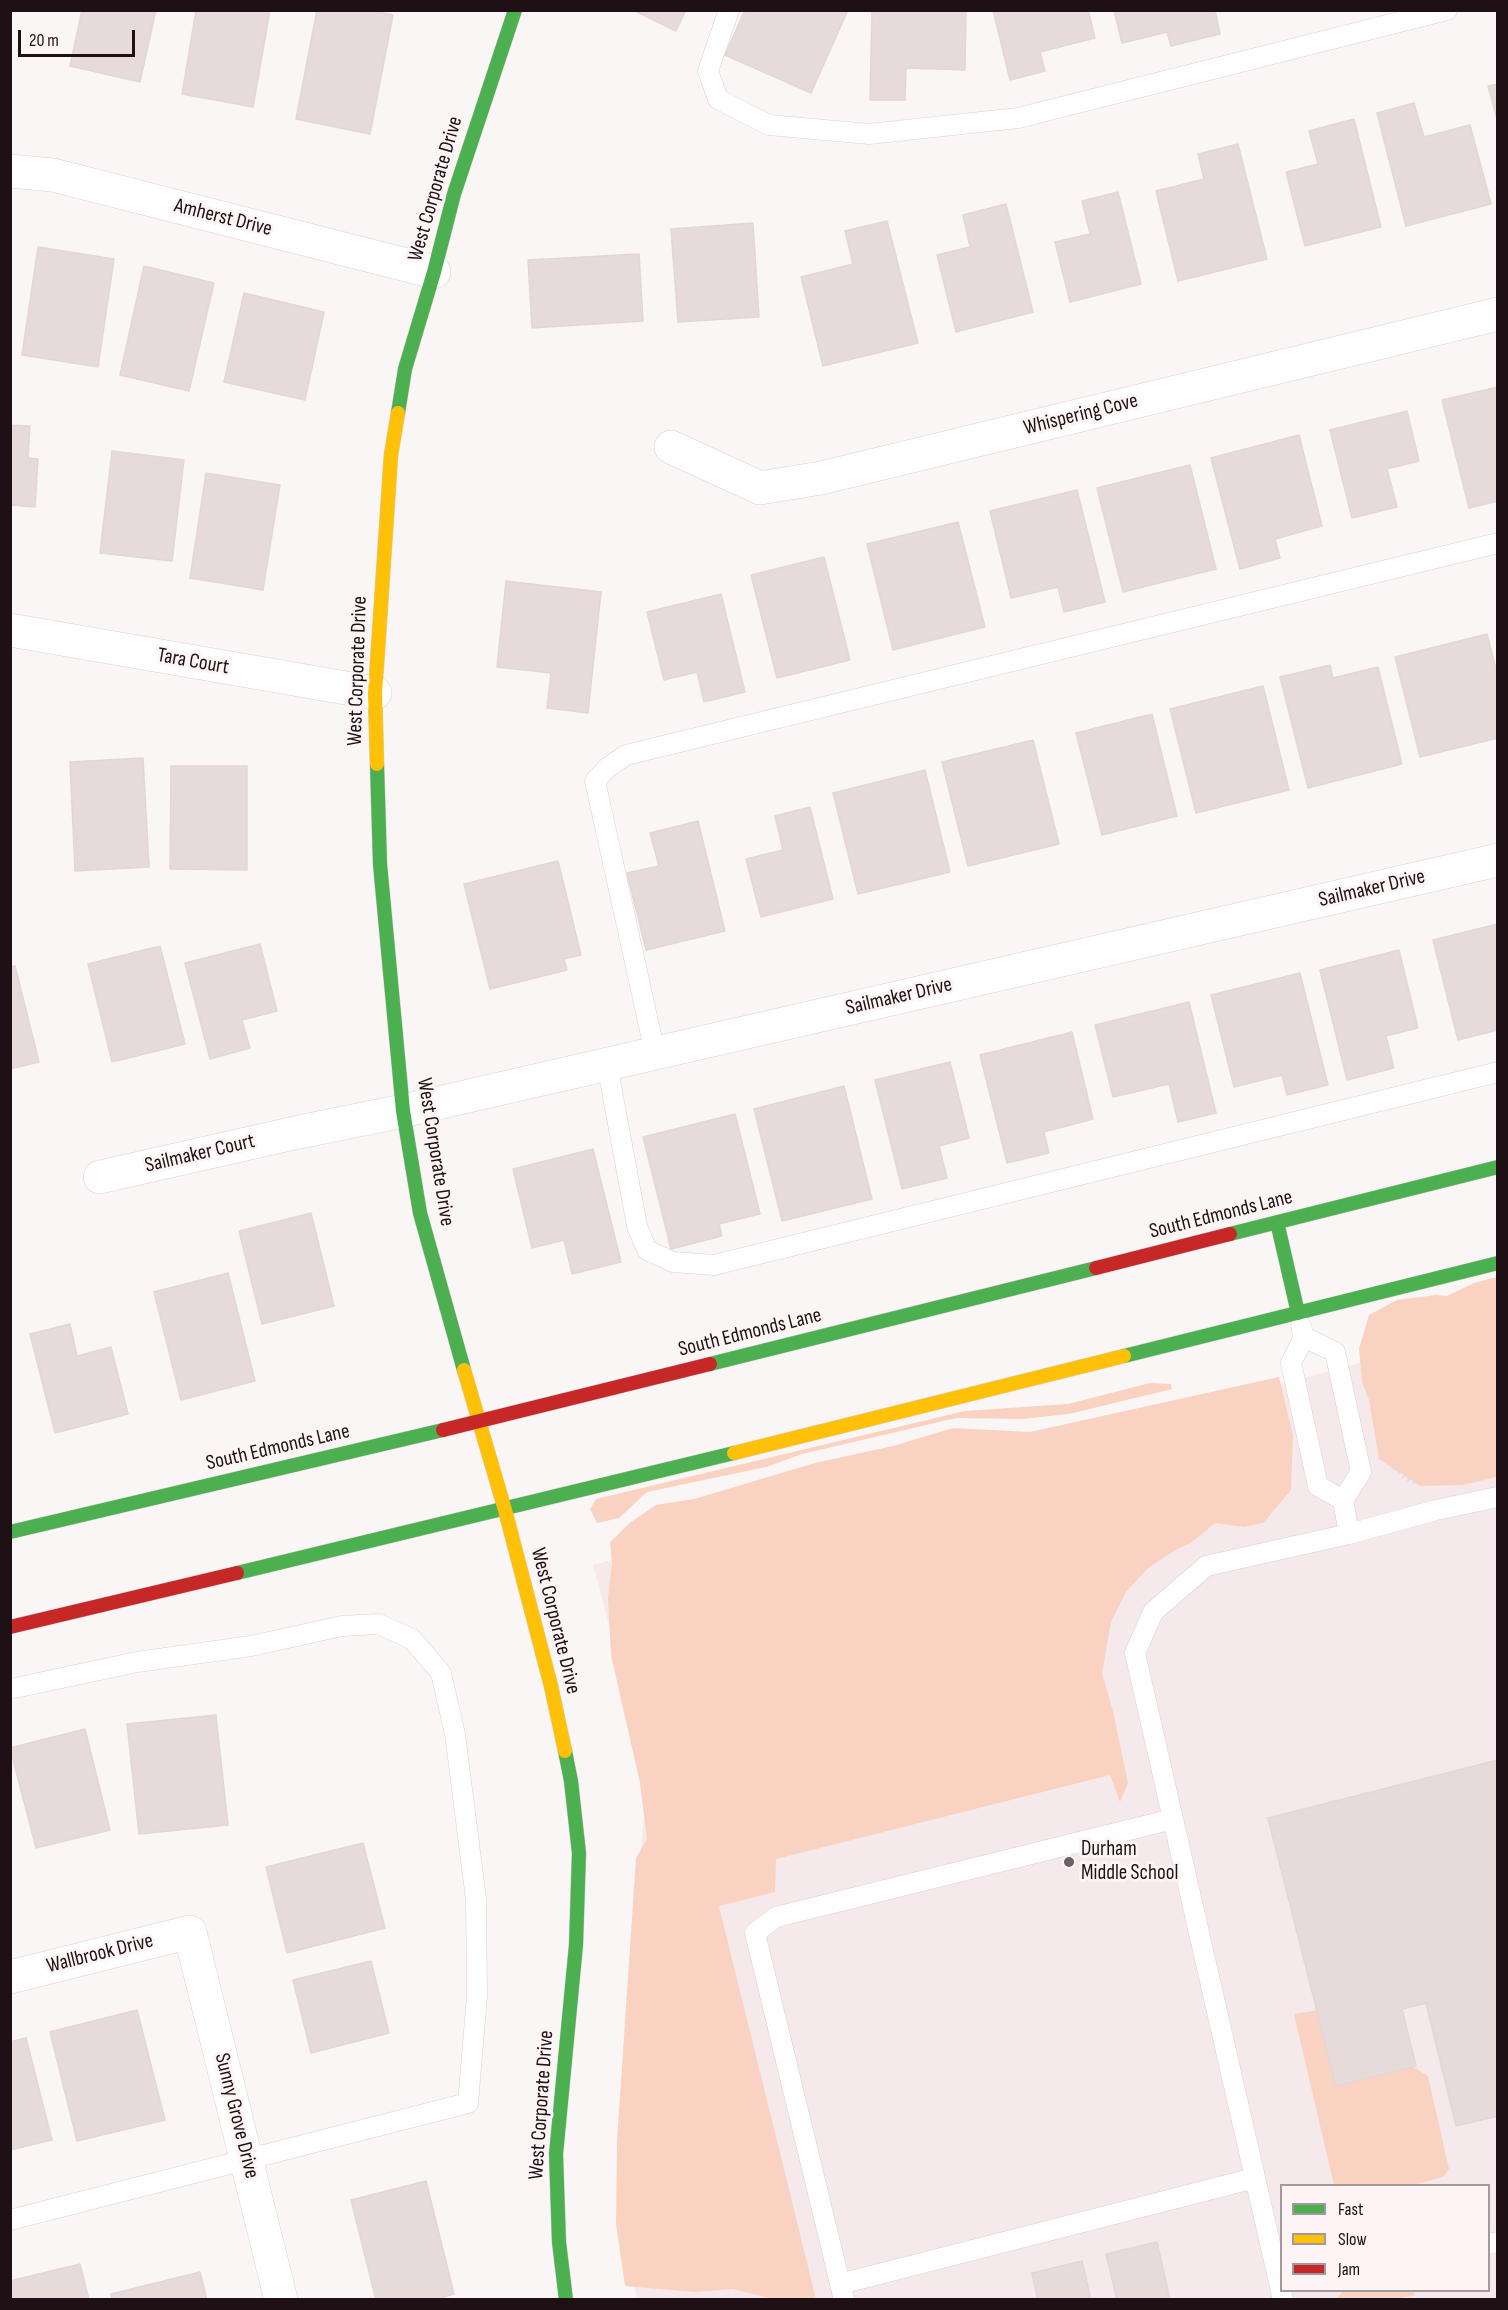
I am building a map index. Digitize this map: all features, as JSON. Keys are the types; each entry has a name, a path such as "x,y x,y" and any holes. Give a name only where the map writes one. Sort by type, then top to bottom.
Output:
{"main road":[{"name":"West Corporate Drive","path":"515,10 454,194 405,369 391,455 375,693 380,864 403,1111 420,1213 505,1510 551,1686 571,1781 579,1853 576,1945 556,2154 559,2242 566,2300"},
{"name":"South Edmonds Lane","path":"10,1532 478,1422 1497,1167"},
{"path":"1277,1222 1298,1313"},
{"path":"10,1627 505,1510 1497,1263"}],"street":[{"name":"Amherst Drive","path":"10,171 53,175 434,272"},
{"name":"Whispering Cove","path":"671,447 760,488 821,478 1497,314"},
{"name":"Tara Court","path":"10,630 375,693"},
{"name":"Sailmaker Drive","path":"299,1132 403,1111 1497,860"},
{"name":"Sailmaker Court","path":"100,1177 299,1132"},
{"name":"Sunny Grove Drive","path":"190,1932 282,2300"},
{"name":"Wallbrook Drive","path":"10,1977 190,1932"}],"lane":[{"path":"729,10 708,71 718,99 770,125 869,134 1018,118 1447,10"},
{"path":"655,1053 595,781 607,768 626,755 1497,543"},
{"path":"607,1064 637,1226 647,1250 673,1262 714,1265 1497,1072"},
{"path":"1298,1313 1304,1336 1291,1363 1318,1486 1343,1500"},
{"path":"1304,1336 1335,1352 1362,1472 1343,1500 1349,1534"},
{"path":"1280,2267 1255,2178 1135,1653 1153,1612 1206,1566 1349,1534 1436,1510 1497,1497"},
{"path":"10,1689 137,1662 251,1646 342,1626 378,1624 412,1639 441,1673 455,1734 476,1899 477,1996 468,2103 10,2220"},
{"path":"1173,1820 776,1917 755,1933 842,2292 1255,2178"}],"path":[{"path":"1389,1460 1400,1475 1412,1483 1429,1485 1436,1510"}],"shaded area":[{"path":"1497,1277 1497,1477 1462,1485 1420,1486 1379,1459 1369,1400 1362,1382 1359,1349 1369,1315 1397,1300 1436,1295 1447,1296 1474,1283"},
{"name":"Durham Middle School","path":"1497,1327 1497,2299 637,2299 631,2274 632,1954 648,1770 593,1565"},
{"path":"1279,1377 1293,1436 1291,1490 1263,1523 1244,1527 1215,1523 1191,1543 1177,1549 1148,1568 1126,1592 1111,1622 1102,1673 1113,1711 1128,1783 1120,1802 1110,1775 776,1859 775,1892 719,1906 816,2299 773,2299 733,2289 695,2292 625,2286 616,2224 617,2141 636,1858 647,1839 640,1783 611,1655 608,1598 612,1564 610,1542 631,1522 656,1505 694,1499 815,1463 893,1446 953,1428 1030,1432"},
{"path":"1150,1383 1171,1384 1172,1389 1069,1414 1021,1419 956,1418 802,1454 766,1467 647,1492 619,1518 597,1523 590,1509 596,1499 965,1411 1068,1404"},
{"path":"1319,2010 1428,2076 1449,2169 1443,2177 1417,2184 1334,2184 1294,2014"},
{"path":"1342,2292 1414,2292 1415,2295 1399,2299 1336,2299"}],"building":[{"path":"82,10 156,10 140,82 70,66"},
{"path":"196,10 270,10 253,107 182,94"},
{"path":"317,10 369,10 393,15 370,134 296,119"},
{"path":"633,10 686,10 676,31"},
{"path":"745,10 848,10 811,93 725,55"},
{"path":"872,10 966,10 965,70 906,68 905,100 870,100"},
{"path":"993,10 1088,10 1095,38 1040,52 1045,71 1010,80"},
{"path":"1114,10 1215,10 1220,34 1171,46 1167,32 1122,43"},
{"path":"1498,84 1498,123 1488,86"},
{"path":"1414,103 1424,137 1470,125 1491,204 1406,226 1377,113"},
{"path":"1354,119 1381,227 1305,246 1286,172 1318,164 1309,131"},
{"path":"1238,144 1267,259 1178,281 1156,191 1204,179 1198,154"},
{"path":"1118,192 1141,284 1070,302 1055,242 1090,234 1082,201"},
{"path":"1006,204 1033,312 956,332 937,255 970,247 963,215"},
{"path":"887,221 918,343 823,366 801,277 853,264 845,231"},
{"path":"753,223 759,317 678,322 671,229"},
{"path":"38,247 114,259 98,367 22,355"},
{"path":"639,254 643,321 532,328 528,260"},
{"path":"144,266 214,283 189,391 120,375"},
{"path":"244,293 324,312 305,400 224,382"},
{"path":"1498,387 1498,501 1469,508 1442,400"},
{"path":"1407,411 1419,461 1387,469 1397,507 1352,518 1330,430"},
{"path":"10,425 30,426 28,458 38,459 35,507 10,505"},
{"path":"1299,435 1322,526 1275,539 1280,558 1240,569 1211,458"},
{"path":"112,451 184,460 172,561 100,553"},
{"path":"1190,465 1216,569 1123,592 1097,488"},
{"path":"206,473 280,485 263,590 190,578"},
{"path":"1077,490 1105,602 1064,612 1058,587 1011,598 990,511"},
{"path":"958,522 985,627 893,650 867,544"},
{"path":"824,557 850,660 777,678 751,575"},
{"path":"506,581 601,592 588,713 547,708 551,673 497,667"},
{"path":"721,594 745,692 704,702 697,672 664,680 647,612"},
{"path":"1487,634 1498,677 1498,738 1420,757 1395,657"},
{"path":"1330,665 1333,678 1378,667 1402,764 1308,788 1280,677"},
{"path":"1263,686 1289,790 1196,813 1170,709"},
{"path":"1152,714 1177,816 1102,835 1076,733"},
{"path":"1033,740 1059,844 968,866 942,762"},
{"path":"143,758 149,867 75,871 70,762"},
{"path":"171,766 247,766 247,870 170,869"},
{"path":"925,770 950,872 858,894 833,793"},
{"path":"810,807 833,899 761,917 746,859 783,850 775,816"},
{"path":"698,821 725,931 646,950 627,873 659,866 650,833"},
{"path":"558,861 581,955 564,959 567,970 490,989 464,884"},
{"path":"1498,924 1498,1030 1458,1040 1433,940"},
{"path":"260,944 277,1011 242,1020 250,1048 210,1059 185,963"},
{"path":"160,946 185,1044 112,1062 88,964"},
{"path":"1399,950 1418,1028 1386,1036 1394,1068 1347,1080 1320,970"},
{"path":"15,966 39,1062 10,1069 10,967"},
{"path":"1300,973 1328,1085 1287,1095 1282,1075 1234,1087 1211,995"},
{"path":"1189,1002 1216,1113 1178,1122 1169,1084 1113,1097 1095,1025"},
{"path":"1072,1032 1093,1119 1044,1132 1049,1153 1007,1163 980,1055"},
{"path":"950,1062 969,1138 939,1146 947,1178 902,1189 875,1080"},
{"path":"844,1086 872,1199 782,1221 754,1109"},
{"path":"735,1114 760,1214 719,1224 722,1236 671,1249 643,1137"},
{"path":"593,1149 621,1262 572,1274 564,1240 532,1248 513,1169"},
{"path":"311,1213 334,1306 262,1324 239,1231"},
{"path":"228,1273 255,1381 181,1400 154,1292"},
{"path":"70,1324 77,1356 111,1347 128,1414 55,1433 30,1334"},
{"path":"216,1715 228,1825 139,1834 127,1724"},
{"path":"85,1729 110,1830 36,1848 10,1748"},
{"path":"1498,1760 1498,2116 1456,2126 1426,2003 1402,2009 1416,2066 1336,2086 1268,1818"},
{"path":"363,1843 385,1928 287,1953 266,1867"},
{"path":"371,1961 389,2033 311,2053 293,1980"},
{"path":"137,2010 165,2120 77,2141 50,2032"},
{"path":"26,2038 52,2140 10,2150 10,2042"},
{"path":"426,2181 454,2294 433,2300 376,2300 351,2200"},
{"path":"1157,2242 1170,2300 1117,2300 1106,2254"},
{"path":"1082,2261 1091,2300 1038,2300 1032,2273"},
{"path":"80,2264 89,2300 10,2300 10,2281"},
{"path":"200,2272 207,2300 112,2300 111,2294"}],"traffic: fast":[{"path":"398,413 405,369 454,194 515,10"},
{"path":"377,764 380,864 403,1111 420,1213 464,1370"},
{"path":"1230,1234 1498,1167"},
{"path":"1277,1222 1298,1313"},
{"path":"1124,1356 1498,1263"},
{"path":"710,1364 1096,1268"},
{"path":"10,1532 443,1430"},
{"path":"237,1573 734,1453"},
{"path":"565,1751 571,1781 579,1853 576,1945 556,2154 559,2242 566,2300"}],"traffic: slow":[{"path":"377,764 375,693 391,455 398,413"},
{"path":"734,1453 1124,1356"},
{"path":"464,1370 505,1510 551,1686 565,1751"}],"traffic: jam":[{"path":"1096,1268 1230,1234"},
{"path":"443,1430 710,1364"},
{"path":"10,1627 237,1573"}],"place":[{"name":"Durham Middle School","path":"1069,1862"}]}
